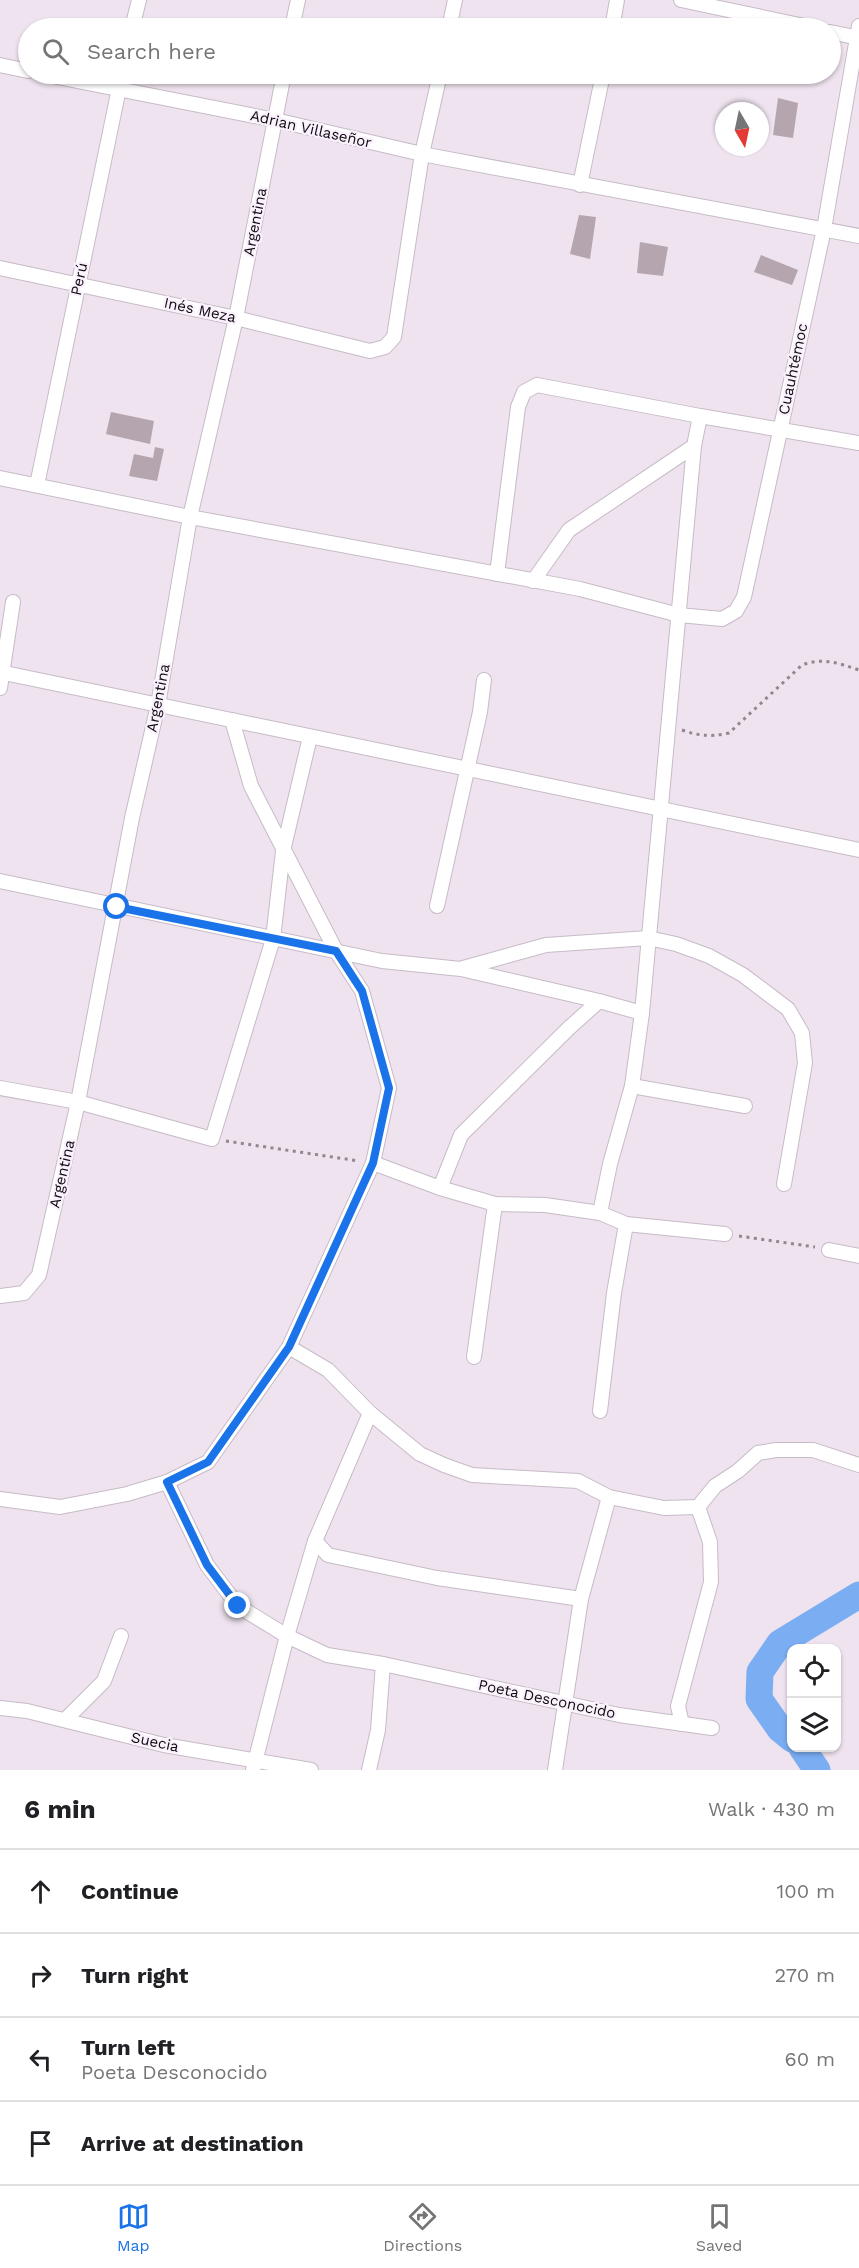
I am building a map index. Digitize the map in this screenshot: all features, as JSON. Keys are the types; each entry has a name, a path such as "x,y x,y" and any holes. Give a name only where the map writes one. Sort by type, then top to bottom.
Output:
{"street":[{"path":"134,18 139,0"},
{"path":"294,18 298,0"},
{"path":"451,18 455,0"},
{"path":"614,18 617,0"},
{"path":"681,0 766,18"},
{"path":"841,33 858,34"},
{"name":"Cuauhtémoc","path":"497,574 518,406 524,392 537,385 700,416 781,428 824,229 858,34"},
{"path":"0,65 18,69"},
{"name":"Adrian Villaseñor","path":"93,84 275,120 422,154 859,236"},
{"name":"Perú","path":"37,485 119,84"},
{"name":"Argentina","path":"0,1296 24,1293 39,1275 78,1102 117,907 132,818 158,705 190,517 236,318 282,84"},
{"path":"422,154 438,84"},
{"path":"580,185 601,84"},
{"name":"Inés Meza","path":"0,268 236,318 370,351 385,347 394,337 422,154"},
{"path":"600,1214 610,1164 632,1086 642,1013 694,446 700,416"},
{"path":"0,478 190,517 580,589 679,615 722,619 736,611 744,597 781,428 859,443"},
{"path":"533,581 569,530 694,446"},
{"path":"0,688 13,602"},
{"path":"2,673 859,850"},
{"path":"437,906 480,712 484,680"},
{"path":"0,1499 60,1507 127,1494 167,1482 208,1462 289,1347 373,1163 389,1088 362,991 336,951 251,786 232,720"},
{"path":"0,1088 78,1102 212,1139 273,939 283,851 310,737"},
{"path":"0,881 382,961 461,969 642,1013"},
{"path":"461,969 546,945 648,938 676,944 709,956 743,975 788,1009 802,1033 806,1063 784,1184"},
{"path":"440,1188 461,1135 568,1028 599,1001"},
{"path":"632,1086 745,1106"},
{"path":"373,1163 440,1188 495,1204 545,1205 600,1214 626,1224 725,1234"},
{"path":"474,1357 495,1204"},
{"path":"600,1411 614,1293 626,1224"},
{"path":"829,1250 859,1256"},
{"path":"289,1347 328,1370 370,1413 420,1454 472,1475 578,1481 609,1497 664,1508 698,1507 715,1486 738,1471 758,1453 776,1450 813,1450 859,1466"},
{"path":"254,1765 287,1636 315,1541 370,1413"},
{"name":"Poeta Desconocido","path":"167,1482 207,1565 238,1606 287,1636 327,1655 383,1664 564,1704 712,1728"},
{"path":"555,1770 581,1599 609,1497"},
{"path":"682,1724 678,1706 711,1582 710,1542 698,1507"},
{"path":"315,1541 328,1555 438,1578 581,1599"},
{"path":"65,1720 104,1681 121,1636"},
{"path":"369,1770 378,1731 383,1664"},
{"name":"Suecia","path":"0,1708 27,1711 254,1765 311,1770"}],"path":[{"path":"670,726 694,735 713,737 729,733 802,665 814,660 827,660 859,670"},
{"path":"212,1139 373,1163"},
{"path":"725,1234 829,1250"}],"building":[{"path":"778,98 798,103 793,138 773,135"},
{"path":"579,215 596,217 590,259 570,254"},
{"path":"640,242 668,247 663,276 637,273"},
{"path":"761,255 798,270 792,285 754,272"},
{"path":"111,412 154,421 150,444 106,434"},
{"path":"155,447 164,449 157,481 129,476 134,454 153,458"}],"waterway":[{"path":"787,1735 780,1729 759,1699 760,1672 780,1643 859,1595"},
{"path":"805,1752 817,1770"}],"route":[{"path":"117,907 336,951 362,991 389,1088 373,1163 289,1347 208,1462 167,1482 207,1565 238,1606"}]}
